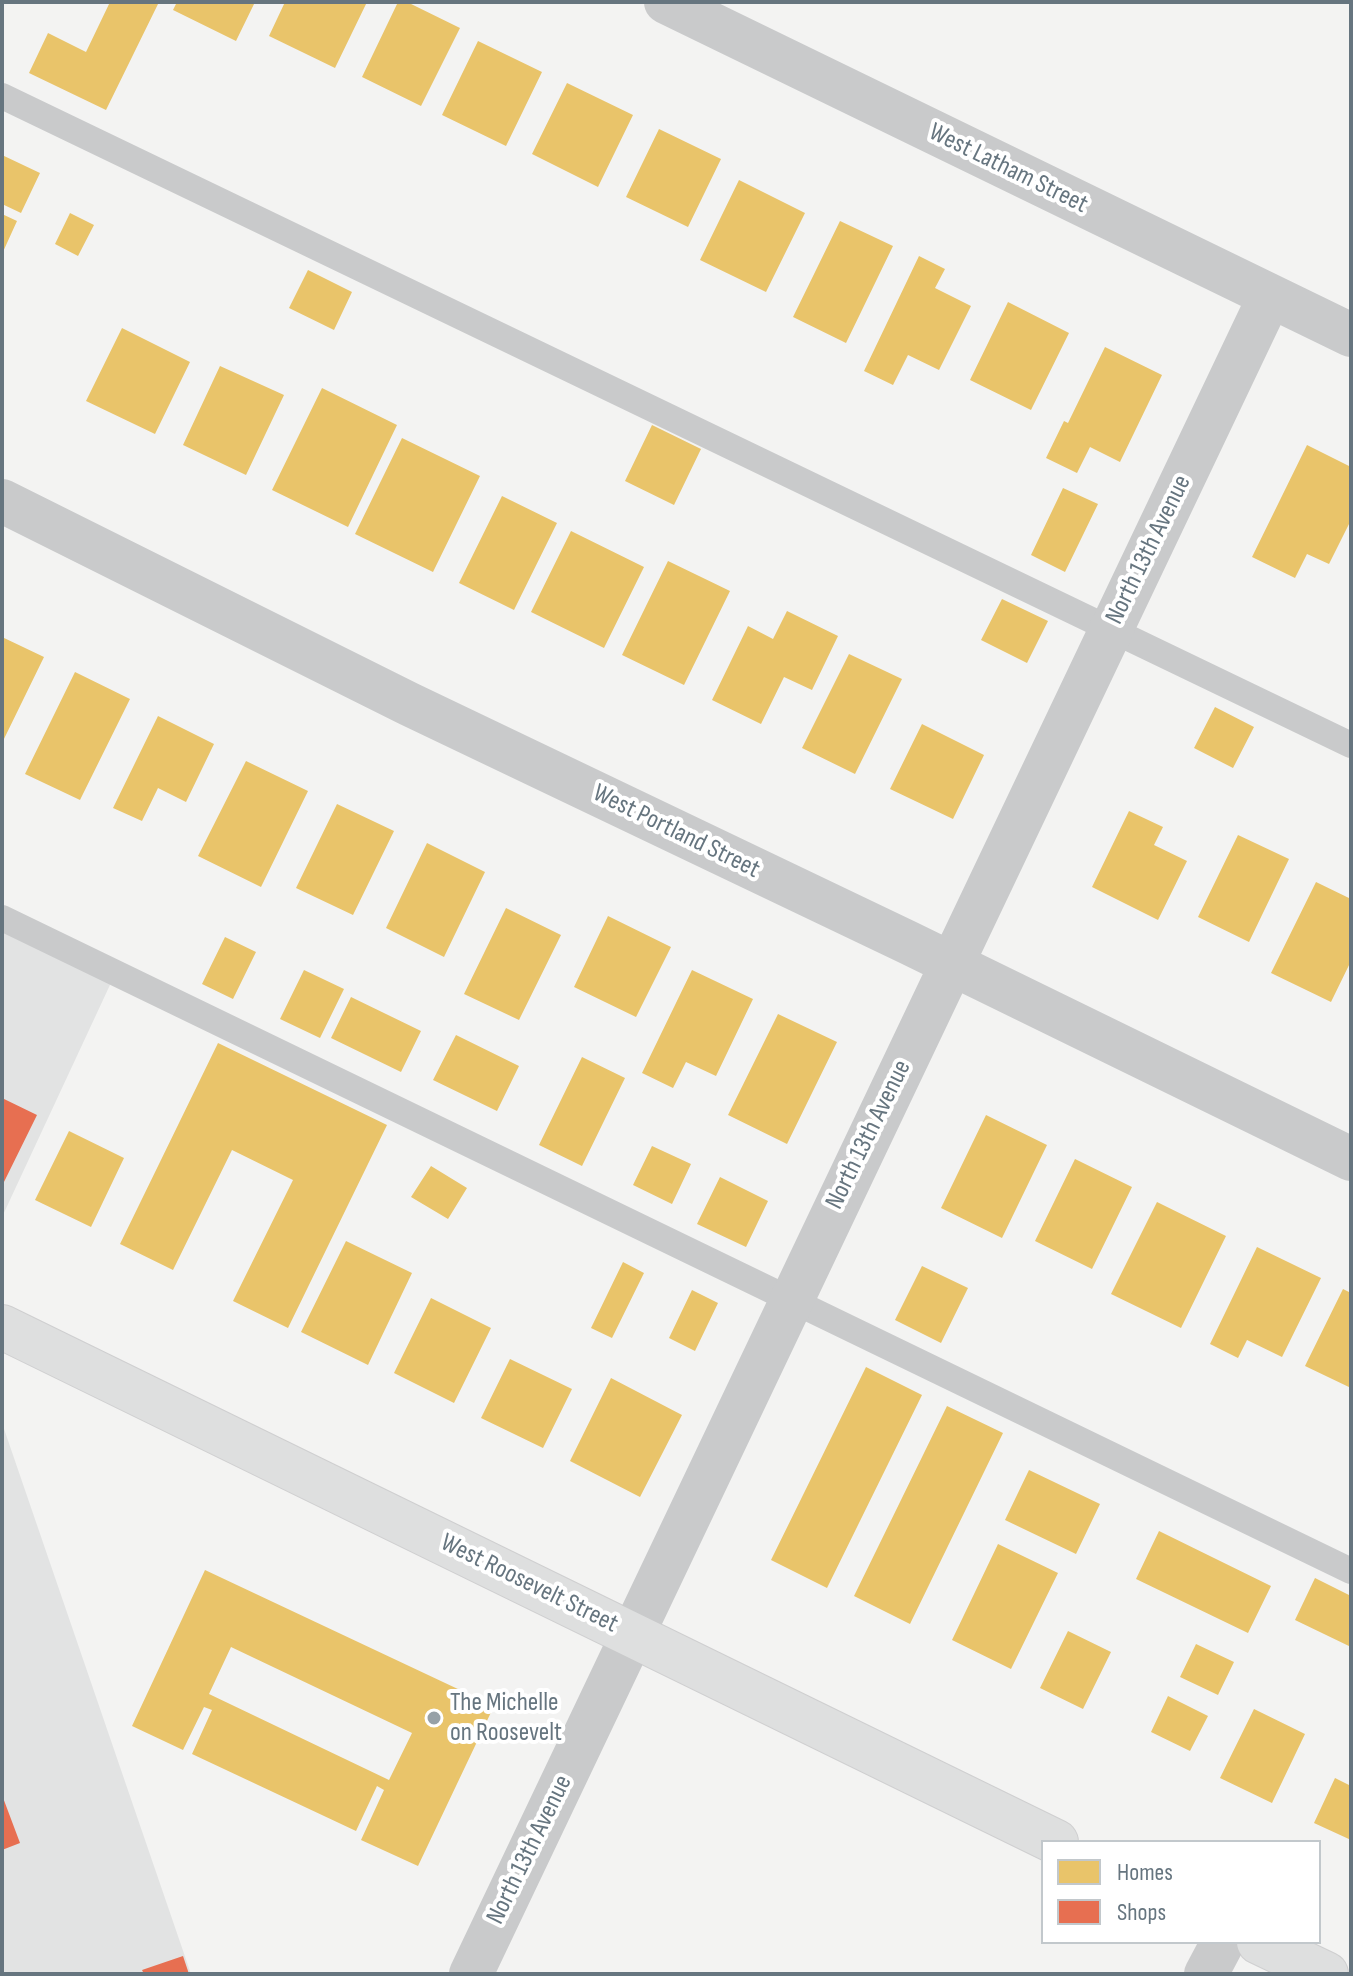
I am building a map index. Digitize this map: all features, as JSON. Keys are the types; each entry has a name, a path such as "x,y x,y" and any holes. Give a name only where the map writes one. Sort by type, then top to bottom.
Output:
{"street":[{"name":"West Latham Street","path":"666,2 1351,335"},
{"name":"North 13th Avenue","path":"471,1974 1270,296"},
{"name":"West Portland Street","path":"2,501 409,704 1351,1159"},
{"name":"West Roosevelt Street","path":"2,1327 1052,1840"},
{"path":"1206,1974 1222,1944"},
{"path":"1263,1944 1326,1974"}],"lane":[{"path":"2,96 1351,745"},
{"path":"2,918 1351,1571"}],"shaded area":[{"path":"2,918 116,972 2,1217"},
{"path":"2,1423 191,1974 2,1974"}],"building: Homes":[{"path":"110,2 159,2 106,110 29,73 48,33 86,52"},
{"path":"177,2 255,2 236,41 173,10"},
{"path":"285,2 367,2 335,68 269,36"},
{"path":"398,2 407,2 460,28 421,106 362,77"},
{"path":"478,41 542,72 506,146 442,115"},
{"path":"567,83 633,115 598,187 532,154"},
{"path":"659,129 721,159 688,227 626,197"},
{"path":"2,155 40,173 21,213 2,204"},
{"path":"739,180 805,213 766,292 700,260"},
{"path":"70,213 94,225 78,256 55,244"},
{"path":"2,214 17,221 2,254"},
{"path":"840,221 893,246 846,343 793,317"},
{"path":"919,256 945,269 935,288 971,306 939,370 908,355 893,385 864,371"},
{"path":"308,270 352,292 334,330 289,308"},
{"path":"1008,302 1069,333 1031,410 970,380"},
{"path":"122,328 190,362 155,434 86,401"},
{"path":"1105,347 1162,375 1120,462 1090,447 1077,473 1046,458 1064,421 1068,423"},
{"path":"220,366 284,395 246,475 183,445"},
{"path":"322,388 397,425 348,527 272,490"},
{"path":"652,425 701,449 674,505 625,481"},
{"path":"402,438 480,476 433,572 355,534"},
{"path":"1307,445 1351,467 1351,520 1329,564 1307,554 1295,578 1252,557"},
{"path":"1063,488 1098,504 1065,572 1031,555"},
{"path":"502,496 557,523 514,610 459,583"},
{"path":"571,531 644,567 604,648 531,612"},
{"path":"668,561 730,591 684,685 622,655"},
{"path":"1002,599 1048,621 1027,663 981,640"},
{"path":"787,611 838,636 812,690 784,677 761,724 712,700 748,626 773,639"},
{"path":"2,637 44,657 2,743"},
{"path":"849,654 902,679 855,774 802,748"},
{"path":"75,672 130,699 80,800 25,774"},
{"path":"1215,707 1254,727 1233,768 1194,748"},
{"path":"158,716 214,744 186,802 158,788 142,821 113,808"},
{"path":"922,724 984,755 953,819 890,789"},
{"path":"246,761 308,791 261,887 198,856"},
{"path":"337,804 394,831 353,915 296,888"},
{"path":"1129,811 1163,827 1154,845 1187,861 1158,920 1092,887"},
{"path":"1238,835 1289,859 1249,942 1198,917"},
{"path":"427,843 485,872 444,957 386,928"},
{"path":"1316,882 1351,899 1351,961 1331,1002 1271,973"},
{"path":"506,908 561,935 519,1020 464,994"},
{"path":"608,916 671,947 636,1017 574,987"},
{"path":"225,937 256,952 233,999 202,984"},
{"path":"304,970 344,989 320,1038 280,1019"},
{"path":"692,970 753,999 716,1076 686,1062 673,1088 642,1073"},
{"path":"351,997 421,1031 401,1072 331,1038"},
{"path":"778,1014 837,1042 787,1144 728,1115"},
{"path":"456,1035 519,1066 497,1111 433,1080"},
{"path":"218,1043 387,1125 288,1328 233,1301 293,1180 232,1150 173,1270 120,1244"},
{"path":"582,1057 625,1078 582,1166 539,1145"},
{"path":"986,1115 1047,1145 1002,1238 941,1208"},
{"path":"69,1131 124,1158 91,1227 35,1200"},
{"path":"652,1146 691,1164 672,1204 633,1185"},
{"path":"1075,1159 1132,1187 1092,1269 1035,1241"},
{"path":"431,1166 467,1188 448,1219 411,1197"},
{"path":"720,1177 768,1201 746,1247 697,1224"},
{"path":"1157,1202 1226,1236 1181,1328 1111,1294"},
{"path":"346,1241 412,1273 368,1365 301,1332"},
{"path":"1257,1247 1321,1278 1282,1357 1247,1340 1238,1358 1210,1344"},
{"path":"623,1262 644,1273 612,1338 591,1328"},
{"path":"922,1266 968,1288 941,1343 895,1320"},
{"path":"1343,1289 1351,1293 1351,1388 1305,1366"},
{"path":"692,1290 718,1303 695,1351 669,1338"},
{"path":"431,1298 491,1328 454,1403 394,1373"},
{"path":"510,1359 572,1389 543,1448 481,1418"},
{"path":"866,1367 922,1395 827,1588 771,1560"},
{"path":"611,1378 682,1415 640,1497 570,1461"},
{"path":"947,1406 1003,1433 910,1624 854,1596"},
{"path":"1029,1470 1100,1504 1076,1554 1005,1520"},
{"path":"1159,1531 1271,1586 1248,1633 1136,1579"},
{"path":"998,1544 1058,1573 1011,1669 952,1640"},
{"name":"The Michelle on Roosevelt","path":"205,1570 494,1706 418,1866 361,1840 384,1790 377,1786 356,1831 192,1754 212,1710 204,1707 183,1750 132,1726","holes":["231,1647 412,1733 389,1780 209,1694"]},
{"path":"1315,1578 1351,1596 1351,1647 1295,1620"},
{"path":"1068,1631 1111,1652 1083,1709 1040,1688"},
{"path":"1196,1644 1234,1662 1218,1695 1180,1677"},
{"path":"1168,1696 1208,1716 1190,1751 1151,1732"},
{"path":"1254,1709 1305,1734 1272,1803 1220,1778"},
{"path":"1335,1778 1351,1786 1351,1840 1314,1823"}],"building: Shops":[{"path":"2,1098 37,1115 2,1186"},
{"path":"2,1795 20,1843 2,1850"},
{"path":"183,1956 189,1974 144,1974 142,1970"}],"place":[{"name":"The Michelle on Roosevelt","path":"434,1718"}]}
